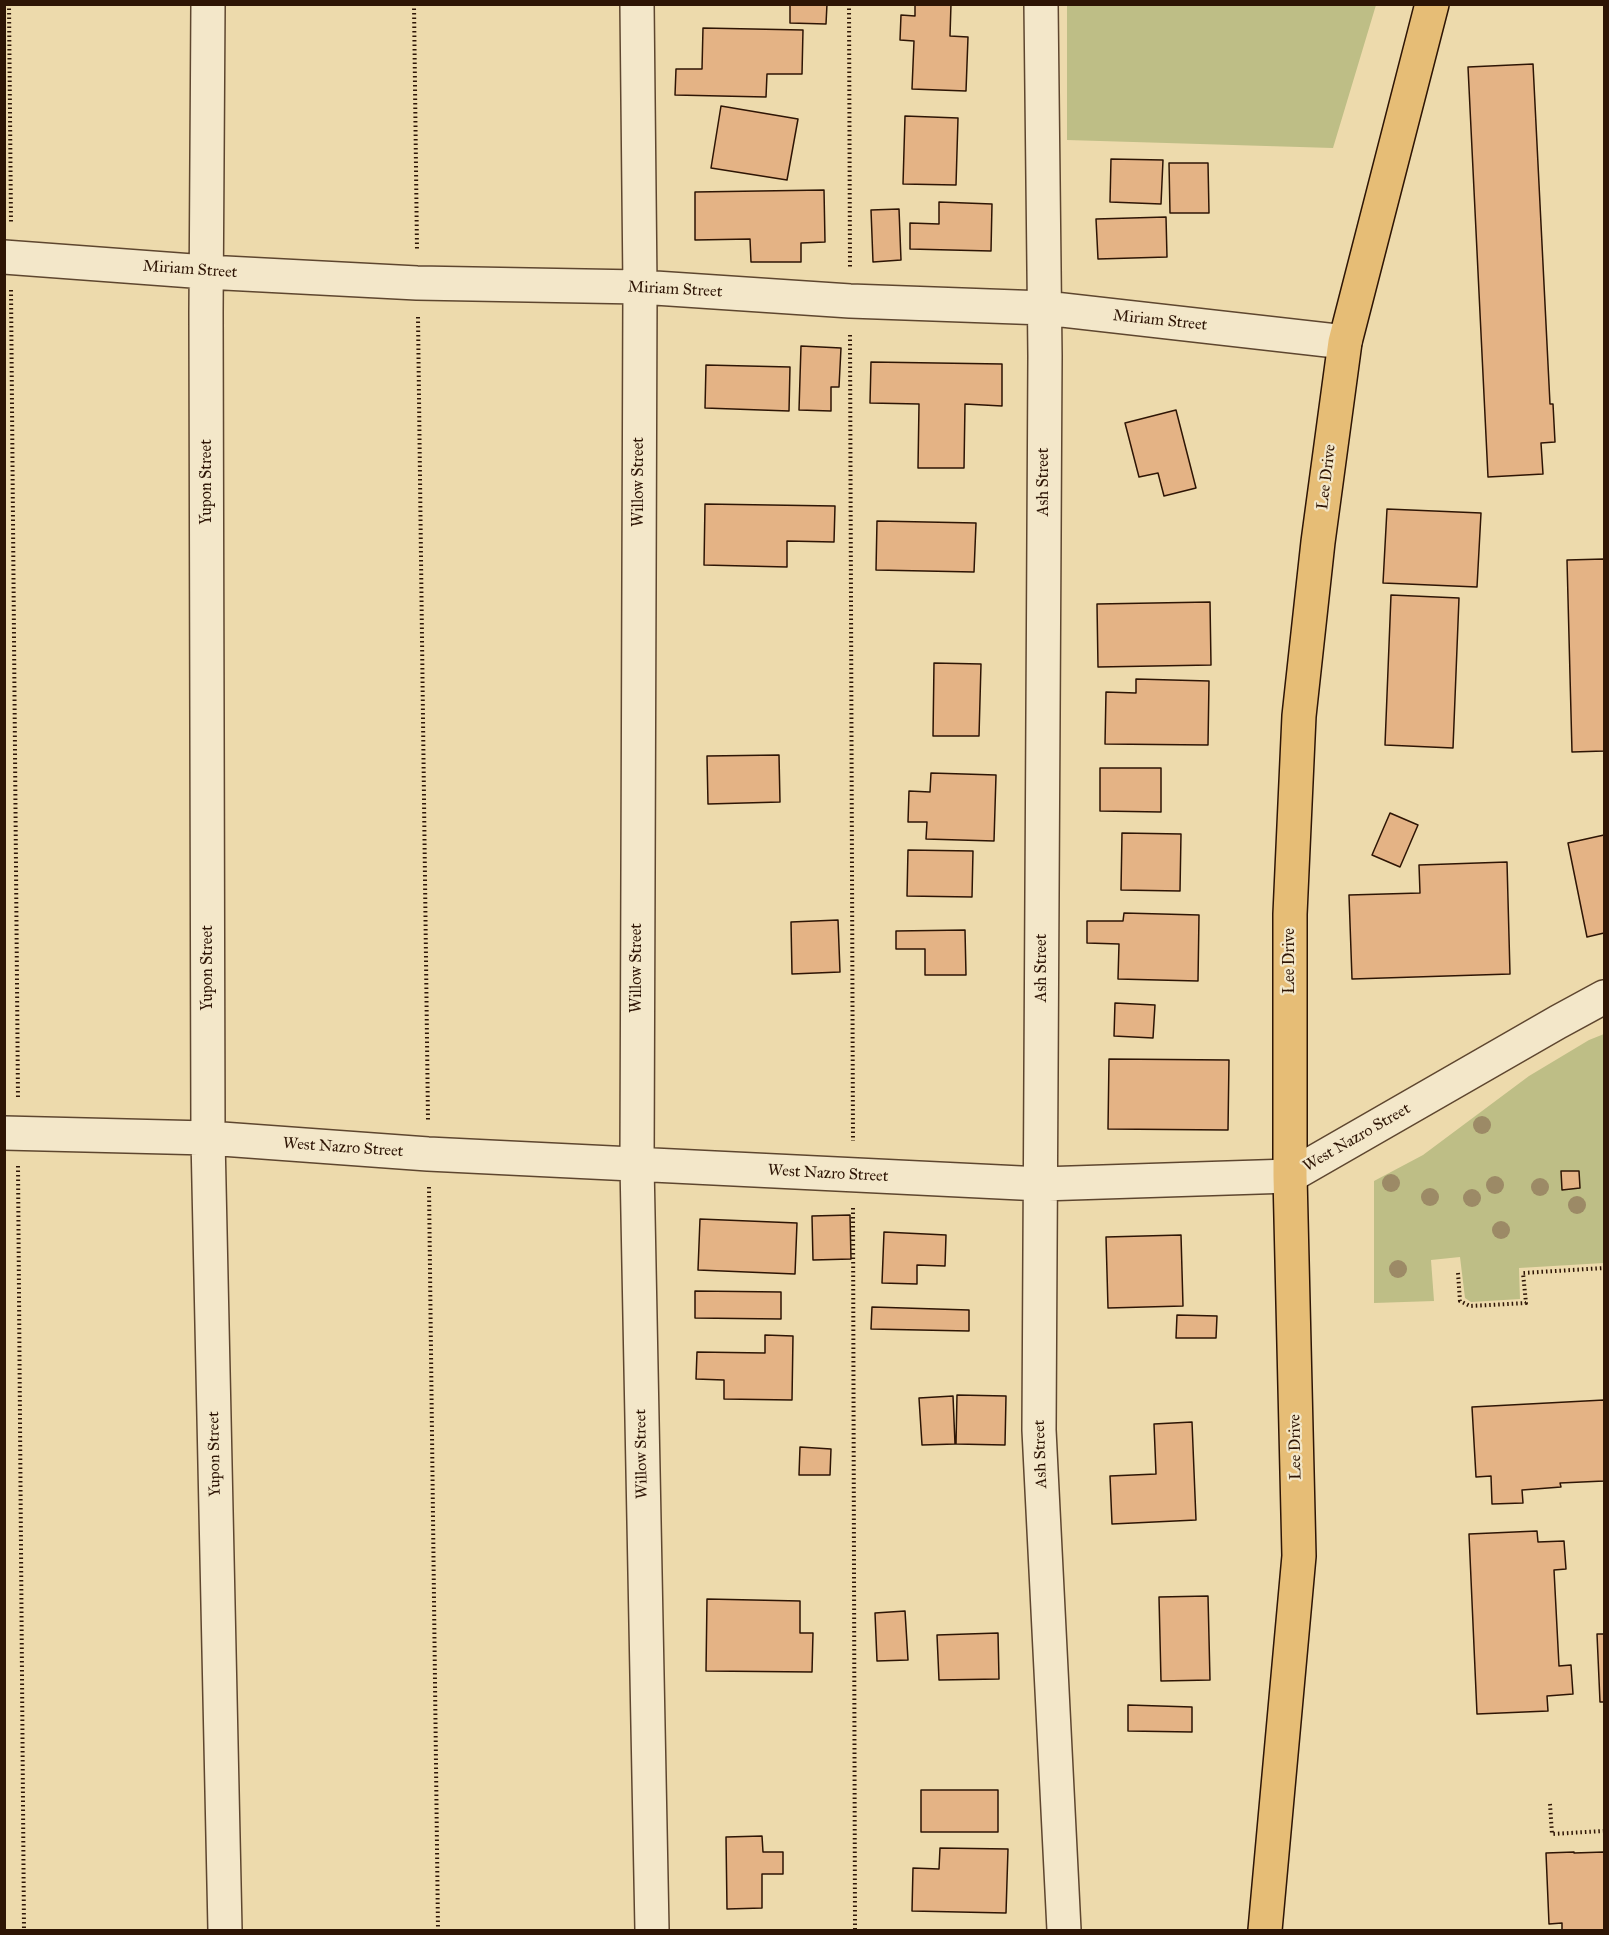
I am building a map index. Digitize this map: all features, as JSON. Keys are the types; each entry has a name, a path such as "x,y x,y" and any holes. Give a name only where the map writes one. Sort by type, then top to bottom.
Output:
{"main road":[{"name":"Lee Drive","path":"1265,1930 1299,1556 1290,1176 1290,914 1299,716 1318,542 1345,342 1432,4"}],"street":[{"name":"Yupon Street","path":"208,4 206,272 208,1138 225,1930"},
{"name":"Willow Street","path":"637,4 640,287 637,1164 652,1930"},
{"name":"Ash Street","path":"1041,4 1045,308 1039,1430 1064,1930"},
{"name":"Miriam Street","path":"8,257 206,272 417,283 640,287 850,301 1045,308 1345,342"},
{"name":"West Nazro Street","path":"11,1133 208,1138 429,1154 1041,1184 1290,1176 1605,997"}],"path":[{"path":"9,4 11,1133 24,1930"},
{"path":"414,4 438,1930"},
{"path":"849,4 855,1930"},
{"path":"1458,1273 1460,1300 1470,1306 1526,1303 1523,1273 1605,1268"},
{"path":"1550,1804 1552,1834 1605,1831"}],"green space":[{"path":"1067,4 1376,5 1333,148 1067,140"},
{"path":"1604,1034 1604,1263 1519,1268 1520,1299 1471,1302 1465,1298 1460,1257 1431,1260 1434,1301 1374,1303 1374,1181 1423,1155 1529,1076 1589,1040"}],"building":[{"path":"790,4 827,4 826,24 790,23"},
{"path":"915,4 951,4 950,36 968,37 966,91 912,89 914,41 900,40 901,15 915,16"},
{"path":"703,28 803,30 802,74 767,74 766,97 675,95 676,69 702,69"},
{"path":"1533,64 1550,404 1553,404 1555,442 1541,443 1543,474 1488,477 1468,67"},
{"path":"721,106 798,119 787,180 711,168"},
{"path":"905,116 958,118 956,185 903,184"},
{"path":"1111,159 1163,160 1161,204 1110,202"},
{"path":"1169,163 1208,163 1209,213 1170,213"},
{"path":"824,190 825,242 801,243 801,262 751,262 750,239 695,240 695,192"},
{"path":"939,202 992,204 991,251 910,249 910,223 939,224"},
{"path":"899,209 901,260 873,262 871,210"},
{"path":"1166,217 1167,257 1098,259 1096,219"},
{"path":"801,346 841,348 839,387 831,387 831,411 799,410"},
{"path":"871,362 1002,364 1002,406 965,404 964,468 918,468 919,404 870,403"},
{"path":"706,365 790,367 789,411 705,408"},
{"path":"1176,410 1196,488 1164,496 1158,473 1139,477 1125,423"},
{"path":"705,504 835,506 834,542 787,541 787,567 704,565"},
{"path":"1387,509 1481,513 1477,587 1383,583"},
{"path":"877,521 976,523 974,572 876,570"},
{"path":"1604,559 1604,751 1572,752 1567,560"},
{"path":"1391,595 1459,598 1453,748 1385,745"},
{"path":"1210,602 1211,665 1098,667 1097,604"},
{"path":"934,663 981,664 979,736 933,736"},
{"path":"1136,679 1209,681 1208,745 1105,744 1106,692 1136,693"},
{"path":"779,755 780,802 708,804 707,756"},
{"path":"1100,768 1161,768 1161,812 1100,811"},
{"path":"931,773 996,775 994,841 926,839 927,822 908,822 909,791 930,792"},
{"path":"1390,813 1418,825 1400,867 1372,855"},
{"path":"1122,833 1181,834 1180,891 1121,890"},
{"path":"1604,835 1604,933 1587,937 1568,843"},
{"path":"908,850 973,851 972,897 907,896"},
{"path":"1507,862 1510,974 1352,979 1349,895 1420,893 1419,865"},
{"path":"1124,913 1199,915 1198,981 1118,979 1119,944 1087,943 1087,921 1123,921"},
{"path":"838,920 840,972 792,974 791,922"},
{"path":"965,930 966,975 925,975 925,949 896,949 896,931"},
{"path":"1115,1003 1155,1005 1153,1038 1114,1036"},
{"path":"1109,1059 1229,1060 1228,1130 1108,1129"},
{"path":"1561,1171 1579,1171 1580,1188 1562,1190"},
{"path":"850,1215 851,1259 813,1260 812,1216"},
{"path":"700,1219 797,1223 795,1274 698,1270"},
{"path":"884,1232 946,1235 945,1266 917,1265 917,1284 882,1283"},
{"path":"1181,1235 1183,1306 1108,1308 1106,1237"},
{"path":"695,1291 781,1292 781,1319 695,1318"},
{"path":"872,1307 969,1310 969,1331 871,1329"},
{"path":"1177,1315 1217,1316 1216,1338 1176,1338"},
{"path":"765,1335 793,1336 792,1400 724,1399 724,1380 696,1379 697,1352 765,1353"},
{"path":"957,1395 1006,1396 1005,1445 956,1444"},
{"path":"953,1396 955,1444 922,1445 919,1398"},
{"path":"1604,1400 1604,1481 1560,1483 1561,1487 1522,1490 1523,1503 1492,1504 1491,1476 1476,1477 1472,1407"},
{"path":"1192,1422 1196,1520 1112,1524 1110,1476 1156,1474 1154,1424"},
{"path":"800,1447 831,1449 830,1475 799,1475"},
{"path":"1537,1531 1538,1542 1564,1541 1566,1569 1554,1570 1559,1666 1571,1665 1573,1694 1547,1696 1548,1711 1477,1714 1469,1534"},
{"path":"1208,1596 1210,1680 1161,1681 1159,1597"},
{"path":"707,1599 800,1601 800,1633 813,1633 812,1672 706,1671"},
{"path":"905,1611 908,1660 877,1661 875,1613"},
{"path":"998,1633 999,1679 939,1680 937,1635"},
{"path":"1597,1634 1604,1634 1604,1702 1600,1702"},
{"path":"1128,1705 1192,1707 1192,1732 1128,1731"},
{"path":"921,1790 998,1790 998,1832 921,1832"},
{"path":"762,1836 763,1852 783,1852 783,1874 762,1874 762,1908 727,1909 726,1837"},
{"path":"940,1848 1008,1849 1006,1913 912,1911 913,1868 939,1869"},
{"path":"1604,1852 1604,1930 1562,1930 1562,1923 1549,1924 1546,1853"}]}
